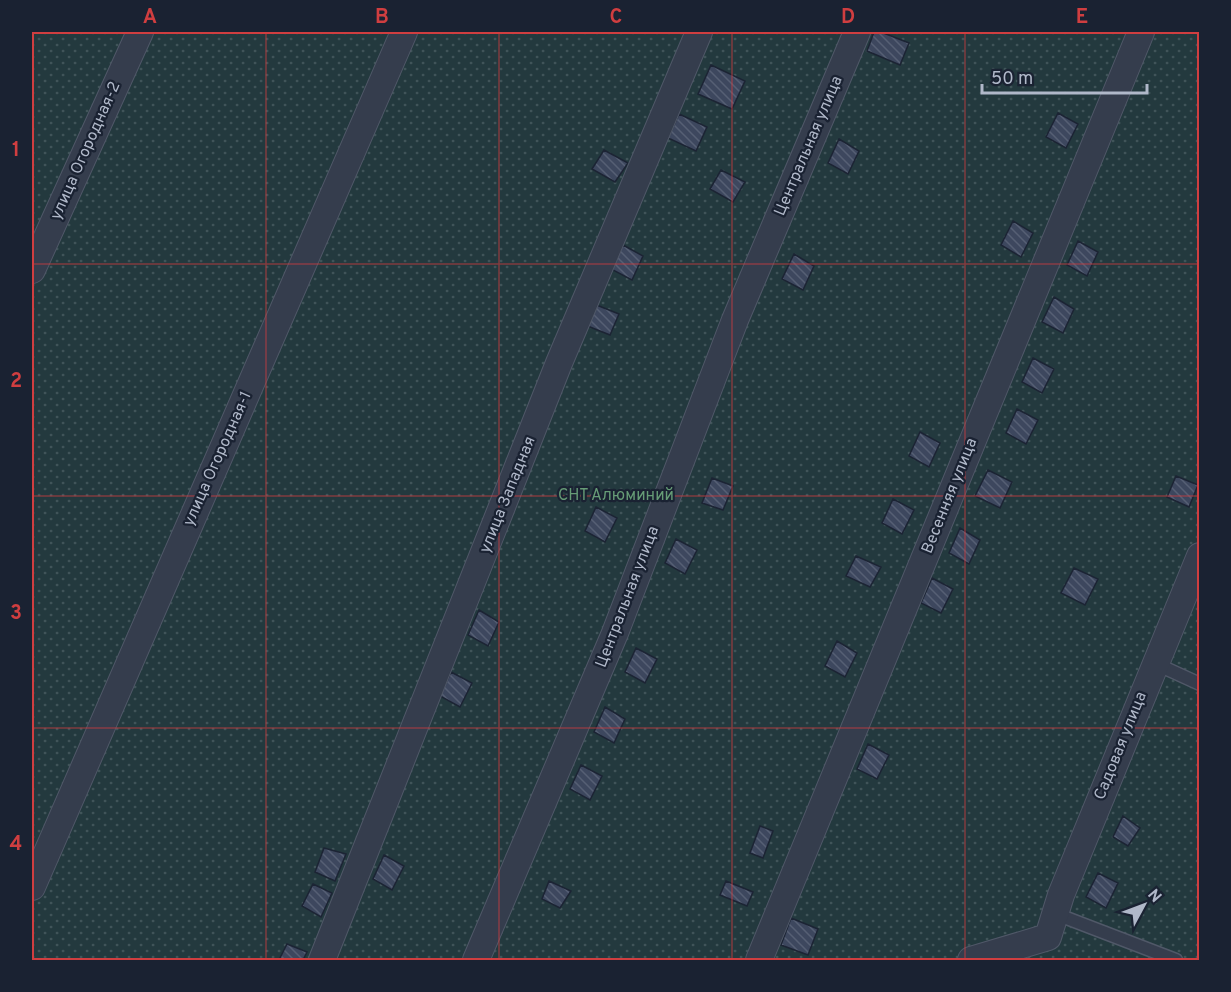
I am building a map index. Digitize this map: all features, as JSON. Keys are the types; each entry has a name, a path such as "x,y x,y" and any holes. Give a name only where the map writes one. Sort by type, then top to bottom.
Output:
{"street":[{"name":"улица Огородная-2","path":"32,270 140,32"},
{"name":"улица Огородная-1","path":"32,887 404,32"},
{"name":"улица Западная","path":"322,960 563,353 699,32"},
{"name":"Центральная улица","path":"476,960 615,633 735,320 857,32"},
{"name":"Весенняя улица","path":"759,960 1141,32"},
{"name":"Садовая улица","path":"1052,926 1061,895 1154,663 1200,556"},
{"path":"971,960 1052,926"}],"lane":[{"path":"1154,663 1200,684"},
{"path":"1052,926 1176,960"}],"green space":[{"name":"СНТ Алюминий","path":"32,32 1199,32 1199,960 32,960"}],"building":[{"path":"874,32 881,32 909,43 900,65 867,51"},
{"path":"711,65 745,81 732,109 698,94"},
{"path":"1058,113 1078,124 1066,148 1046,137"},
{"path":"679,114 707,127 696,151 668,138"},
{"path":"839,139 859,151 848,174 828,163"},
{"path":"604,150 628,163 615,182 592,169"},
{"path":"721,170 745,182 733,202 710,189"},
{"path":"1013,221 1033,233 1021,257 1001,245"},
{"path":"1078,241 1098,252 1087,276 1067,265"},
{"path":"623,245 643,256 632,280 611,269"},
{"path":"794,254 814,266 803,290 782,279"},
{"path":"1054,297 1074,309 1063,333 1042,322"},
{"path":"594,304 619,314 610,335 585,325"},
{"path":"1033,358 1054,369 1042,393 1022,382"},
{"path":"1017,409 1038,420 1026,444 1006,433"},
{"path":"920,432 940,443 929,467 909,456"},
{"path":"988,470 1012,482 1000,508 975,496"},
{"path":"1176,476 1198,485 1189,507 1167,497"},
{"path":"712,478 733,486 723,510 702,503"},
{"path":"893,499 914,510 902,534 882,523"},
{"path":"596,507 617,518 605,542 585,531"},
{"path":"960,528 980,540 969,564 949,553"},
{"path":"676,539 697,550 685,574 665,563"},
{"path":"856,556 881,567 870,587 846,576"},
{"path":"1074,568 1098,579 1085,605 1061,593"},
{"path":"932,578 953,589 941,613 921,603"},
{"path":"479,610 499,622 488,646 468,635"},
{"path":"837,641 857,653 845,677 825,666"},
{"path":"636,648 657,659 645,683 625,672"},
{"path":"451,672 472,683 460,707 440,696"},
{"path":"605,707 625,719 614,743 594,732"},
{"path":"868,744 889,755 877,779 857,769"},
{"path":"581,765 602,776 590,800 570,789"},
{"path":"1123,816 1140,828 1128,846 1113,837"},
{"path":"760,826 773,831 763,858 750,853"},
{"path":"324,848 346,854 335,881 315,872"},
{"path":"384,855 404,866 392,890 373,879"},
{"path":"1098,873 1118,883 1106,908 1086,897"},
{"path":"549,881 571,891 560,908 542,899"},
{"path":"726,881 753,892 747,906 720,895"},
{"path":"313,884 332,893 321,917 302,906"},
{"path":"791,918 818,929 808,955 781,945"},
{"path":"287,944 307,952 303,960 279,960"}]}
